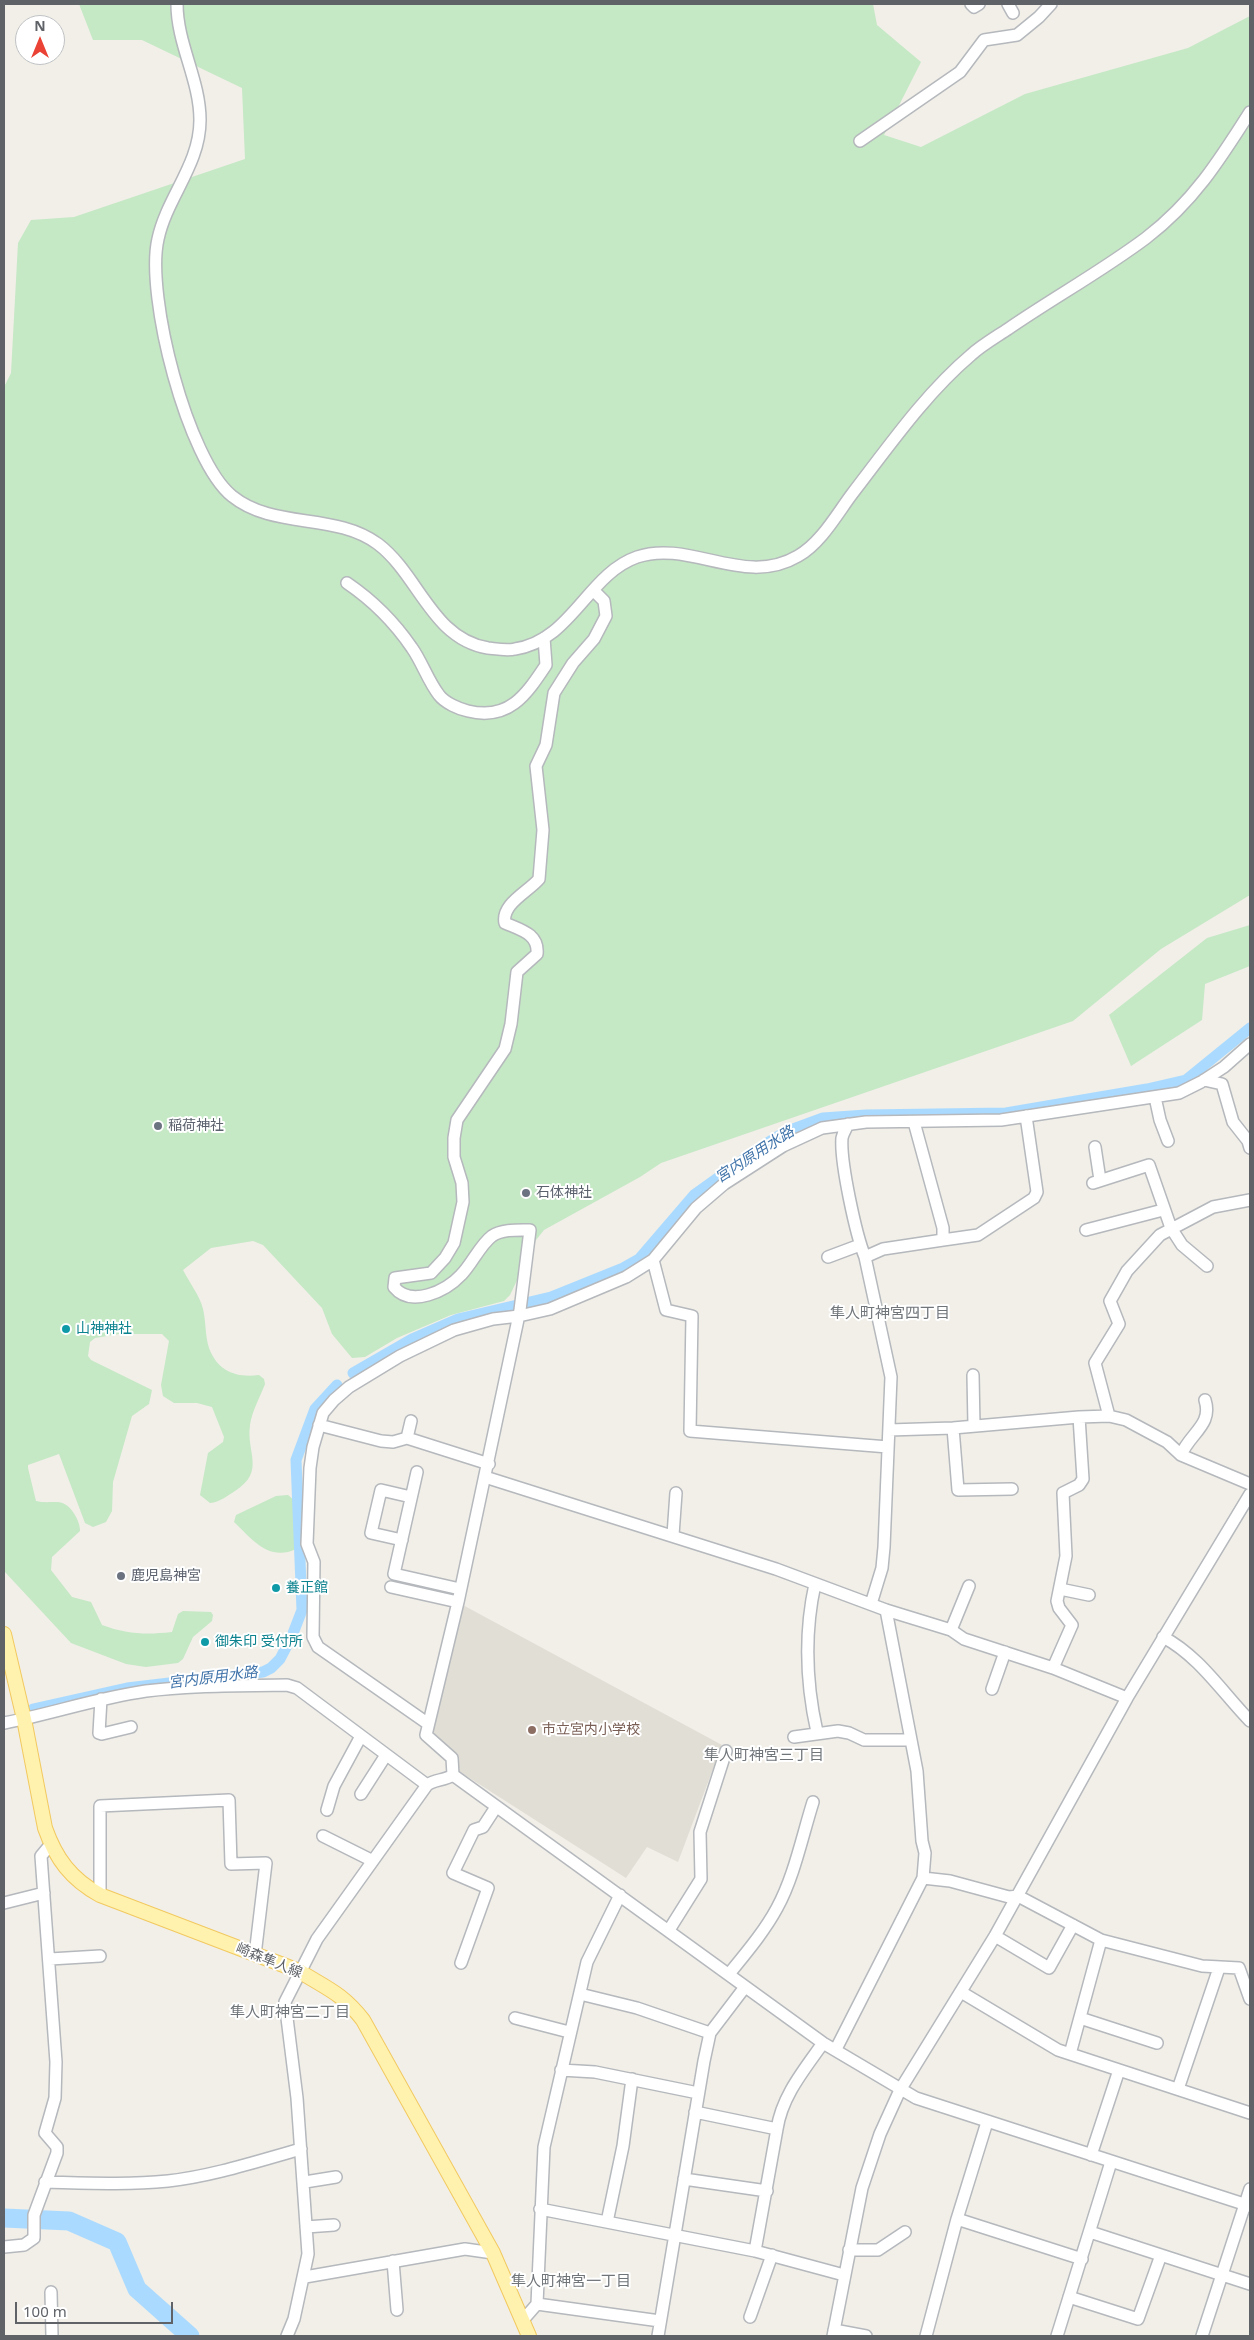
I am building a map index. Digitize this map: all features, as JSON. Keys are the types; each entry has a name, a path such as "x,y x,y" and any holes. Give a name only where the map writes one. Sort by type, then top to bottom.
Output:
{"main road":[{"name":"崎森隼人線","path":"4,1634 24,1719 45,1828 59,1860 72,1876 100,1895 299,1971 342,1997 362,2020 493,2253 529,2336"}],"street":[{"path":"177,4 181,42 198,99 199,134 189,170 162,223 154,257 155,279 162,323 183,406 201,452 218,483 246,506 272,514 333,524 358,532 380,546 401,569 443,624 467,643 511,650 526,647 544,638 570,618 617,568 637,557 661,552 742,567 779,564 801,555 823,533 910,419 971,355 1154,230 1208,177 1250,112"},
{"path":"971,4 974,7 979,4"},
{"path":"860,141 960,72 984,40 1017,35 1039,17 1051,4"},
{"path":"348,583 373,603 390,621 412,648 440,696 459,709 484,715 507,709 527,694 546,665 544,638"},
{"path":"594,591 604,601 606,616 594,639 573,663 554,693 546,745 536,766 543,830 539,879 508,908 504,916 505,923 535,938 538,944 537,954 517,972 505,1049 457,1120 454,1138 454,1157 462,1183 463,1202 454,1243 446,1258 431,1273 395,1278 394,1287 399,1294 410,1297 420,1297 442,1290 460,1276 492,1236 504,1231 530,1230 520,1313 489,1464 458,1602 427,1723 426,1735 452,1758 453,1775 669,1930 822,2043 836,2049 900,2090 916,2098 987,2122 1248,2205"},
{"path":"427,1723 318,1647 313,1637 314,1562 307,1544 310,1468 319,1425 328,1406 349,1386 400,1356 472,1324 520,1313 550,1309 626,1277 653,1260 696,1208 724,1184 797,1139 822,1128 848,1124 1000,1120 1180,1093 1224,1067 1250,1044"},
{"path":"1204,1080 1222,1084 1233,1122 1248,1141 1250,1148"},
{"path":"1155,1097 1160,1120 1168,1141"},
{"path":"865,1258 883,1249 978,1236 1034,1198 1037,1192 1026,1116"},
{"path":"914,1122 943,1228 943,1240"},
{"path":"848,1124 843,1136 842,1148 860,1245 865,1258 891,1376 883,1557 871,1604"},
{"path":"1095,1147 1096,1182 1149,1165 1163,1210 1171,1228 1182,1245 1207,1266"},
{"path":"1109,1416 1095,1366 1096,1360 1119,1324 1110,1306 1110,1299 1127,1270 1160,1235 1171,1228 1213,1207 1250,1200"},
{"path":"1086,1230 1163,1210"},
{"path":"828,1258 860,1245"},
{"path":"653,1260 666,1310 689,1314 692,1319 690,1431 888,1447"},
{"path":"973,1375 974,1426"},
{"path":"1181,1455 1188,1441 1205,1422 1208,1412 1205,1400"},
{"path":"889,1430 953,1428 1109,1416 1126,1420 1167,1442 1181,1455 1250,1484"},
{"path":"1053,1668 1072,1625 1059,1608 1057,1601 1066,1556 1063,1493 1079,1485 1084,1476 1080,1417"},
{"path":"407,1438 411,1421"},
{"path":"319,1425 381,1441 392,1442 407,1438 489,1464"},
{"path":"953,1428 958,1490 1012,1489"},
{"path":"417,1472 394,1574 460,1589"},
{"path":"485,1477 673,1535 886,1610 951,1630 964,1639 1053,1668 1127,1698"},
{"path":"402,1540 372,1533 382,1490 411,1497"},
{"path":"673,1535 676,1492"},
{"path":"866,2336 833,2333 862,2188 880,2134 900,2090 995,1936 1127,1698 1250,1494"},
{"path":"815,1584 808,1616 807,1647 812,1708 817,1732"},
{"path":"951,1630 969,1586"},
{"path":"391,1587 458,1602"},
{"path":"1060,1589 1089,1595"},
{"path":"836,2049 923,1878 925,1853 922,1841 917,1771 886,1610"},
{"path":"1163,1637 1184,1651 1208,1673 1250,1721"},
{"path":"992,1689 1005,1652"},
{"path":"4,1723 101,1699 155,1690 208,1686 287,1685 297,1688 426,1785"},
{"path":"101,1699 99,1733 102,1734 131,1727"},
{"path":"794,1737 817,1732 844,1731 864,1740 911,1740"},
{"path":"328,1810 334,1786 361,1736"},
{"path":"669,1930 701,1879 700,1832 726,1752"},
{"path":"361,1794 386,1755"},
{"path":"287,2336 294,2319 305,2277 308,2254 305,2182 298,2098 285,2002 314,1943 426,1785 432,1781 447,1779 453,1775"},
{"path":"100,1895 100,1806 229,1800 231,1864 266,1863 255,1955"},
{"path":"729,1974 760,1935 777,1908 787,1885 813,1802"},
{"path":"461,1963 488,1888 453,1873 474,1830 483,1827 496,1807"},
{"path":"323,1836 371,1860"},
{"path":"4,2247 24,2245 34,2238 34,2220 45,2182 57,2154 57,2147 45,2133 55,2098 56,2062 41,1856 51,1844"},
{"path":"923,1878 950,1881 1010,1897 1018,1896 1100,1940 1181,1962 1220,1968 1245,1967 1250,1998"},
{"path":"4,1903 44,1893"},
{"path":"523,2320 537,2304 544,2147 569,2032 587,1962 620,1895"},
{"path":"995,1936 1050,1968 1073,1925"},
{"path":"1070,2054 1100,1940"},
{"path":"50,1959 100,1956"},
{"path":"1178,2089 1220,1968"},
{"path":"658,2336 698,2093 710,2033 745,1987"},
{"path":"960,1992 1058,2050 1250,2113"},
{"path":"580,1994 637,2008 710,2033"},
{"path":"515,2018 569,2032"},
{"path":"1080,2018 1157,2043"},
{"path":"755,2251 780,2113 787,2097 822,2043"},
{"path":"561,2070 595,2072 698,2093"},
{"path":"1091,2155 1119,2070"},
{"path":"607,2222 623,2146 632,2080"},
{"path":"695,2112 777,2129"},
{"path":"926,2336 957,2219 987,2122"},
{"path":"45,2182 136,2183 169,2181 206,2174 302,2149"},
{"path":"1057,2336 1111,2162"},
{"path":"305,2182 336,2177"},
{"path":"684,2179 767,2191"},
{"path":"1202,2336 1248,2205 1250,2189"},
{"path":"540,2209 755,2251 844,2274"},
{"path":"957,2219 1082,2259"},
{"path":"306,2227 334,2225"},
{"path":"849,2250 878,2250 905,2232"},
{"path":"1090,2232 1250,2284"},
{"path":"305,2277 465,2249 493,2253"},
{"path":"1070,2297 1138,2319 1161,2255"},
{"path":"750,2317 772,2256"},
{"path":"393,2261 397,2310"},
{"path":"51,2292 52,2336"},
{"path":"537,2304 660,2321"}],"shaded area":[{"path":"461,1604 722,1745 678,1862 647,1847 626,1878 457,1770 458,1758 432,1731"}],"green space":[{"path":"79,4 873,4 877,25 921,62 884,135 921,147 1025,94 1188,48 1250,16 1250,895 1161,949 1073,1021 661,1163 640,1177 544,1230 536,1240 510,1295 504,1301 451,1315 397,1338 365,1357 352,1358 332,1334 322,1308 263,1245 253,1241 211,1248 183,1270 202,1304 209,1348 218,1363 229,1372 251,1376 259,1375 264,1379 265,1384 251,1420 249,1435 253,1461 250,1476 244,1484 226,1497 210,1503 200,1495 208,1453 223,1442 224,1437 212,1407 197,1403 174,1403 163,1396 161,1385 169,1341 162,1334 119,1334 95,1338 90,1342 88,1356 91,1360 152,1390 149,1404 132,1416 113,1482 112,1511 106,1522 93,1527 85,1523 59,1454 28,1465 36,1501 65,1504 73,1512 79,1526 80,1531 52,1557 51,1570 72,1597 91,1602 102,1625 128,1632 163,1633 172,1632 178,1614 183,1611 211,1612 213,1615 212,1621 193,1637 183,1659 178,1663 146,1667 126,1664 71,1643 4,1571 4,387 11,373 18,243 31,220 74,217 245,159 242,88 142,40 93,40"},
{"path":"1250,925 1250,966 1205,984 1202,1020 1131,1066 1109,1015 1207,938"},
{"path":"288,1495 294,1500 296,1549 277,1553 269,1551 254,1541 234,1522 236,1515 276,1496"}],"waterway":[{"name":"宮内原用水路","path":"353,1373 412,1339 458,1319 551,1297 623,1268 639,1259 694,1195 785,1132 823,1118 866,1115 1006,1113 1147,1089 1186,1080 1250,1028"},
{"name":"宮内原用水路","path":"33,1709 127,1688 263,1672 271,1668 280,1659 292,1636 302,1610 296,1460 315,1409 337,1385"},
{"path":"4,2218 69,2221 117,2242 137,2289 190,2336"}],"place":[{"name":"稲荷神社","path":"158,1126"},
{"name":"石体神社","path":"526,1193"},
{"name":"山神神社","path":"66,1329"},
{"name":"鹿児島神宮","path":"121,1576"},
{"name":"養正館","path":"276,1588"},
{"name":"御朱印 受付所","path":"205,1642"},
{"name":"市立宮内小学校","path":"532,1730"}],"district":[{"name":"隼人町神宮四丁目","path":"890,1314"},
{"name":"隼人町神宮三丁目","path":"764,1756"},
{"name":"隼人町神宮二丁目","path":"290,2013"},
{"name":"隼人町神宮一丁目","path":"571,2282"}]}
